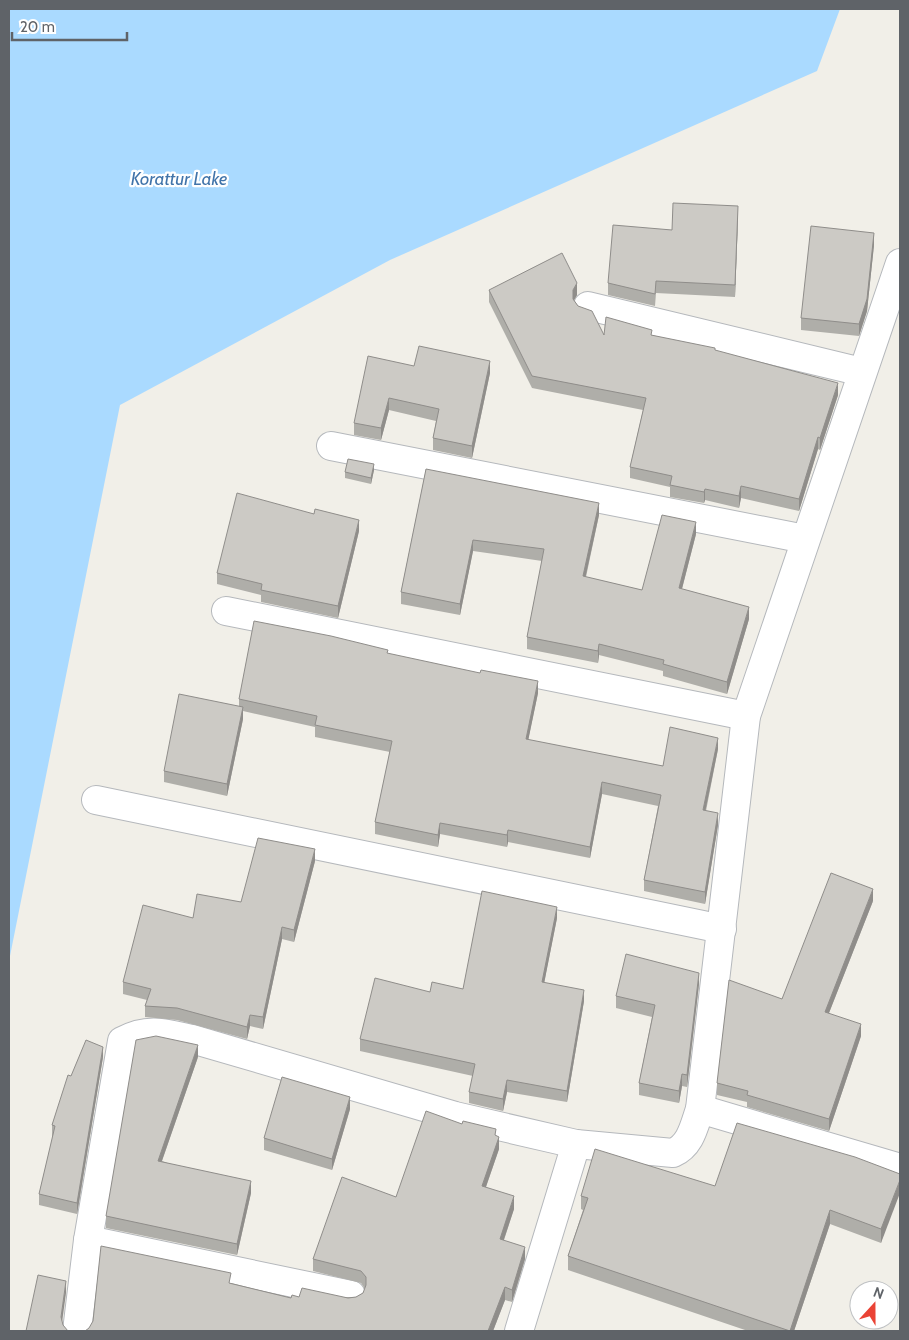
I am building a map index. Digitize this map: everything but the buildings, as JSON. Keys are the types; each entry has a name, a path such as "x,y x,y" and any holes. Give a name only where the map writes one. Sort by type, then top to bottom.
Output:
{"street":[{"path":"77,1331 88,1240 122,1040 137,1033 169,1034 455,1116 576,1144 673,1153 682,1149 689,1140 700,1109 746,716 900,263"},
{"path":"588,306 862,372"},
{"path":"331,446 805,539"},
{"path":"226,610 746,716"},
{"path":"96,800 722,929"},
{"path":"700,1109 900,1168"},
{"path":"519,1331 576,1144"},
{"path":"88,1240 351,1295"}],"water":[{"name":"Korattur Lake","path":"9,9 840,9 817,71 390,260 120,405 9,961"}]}
